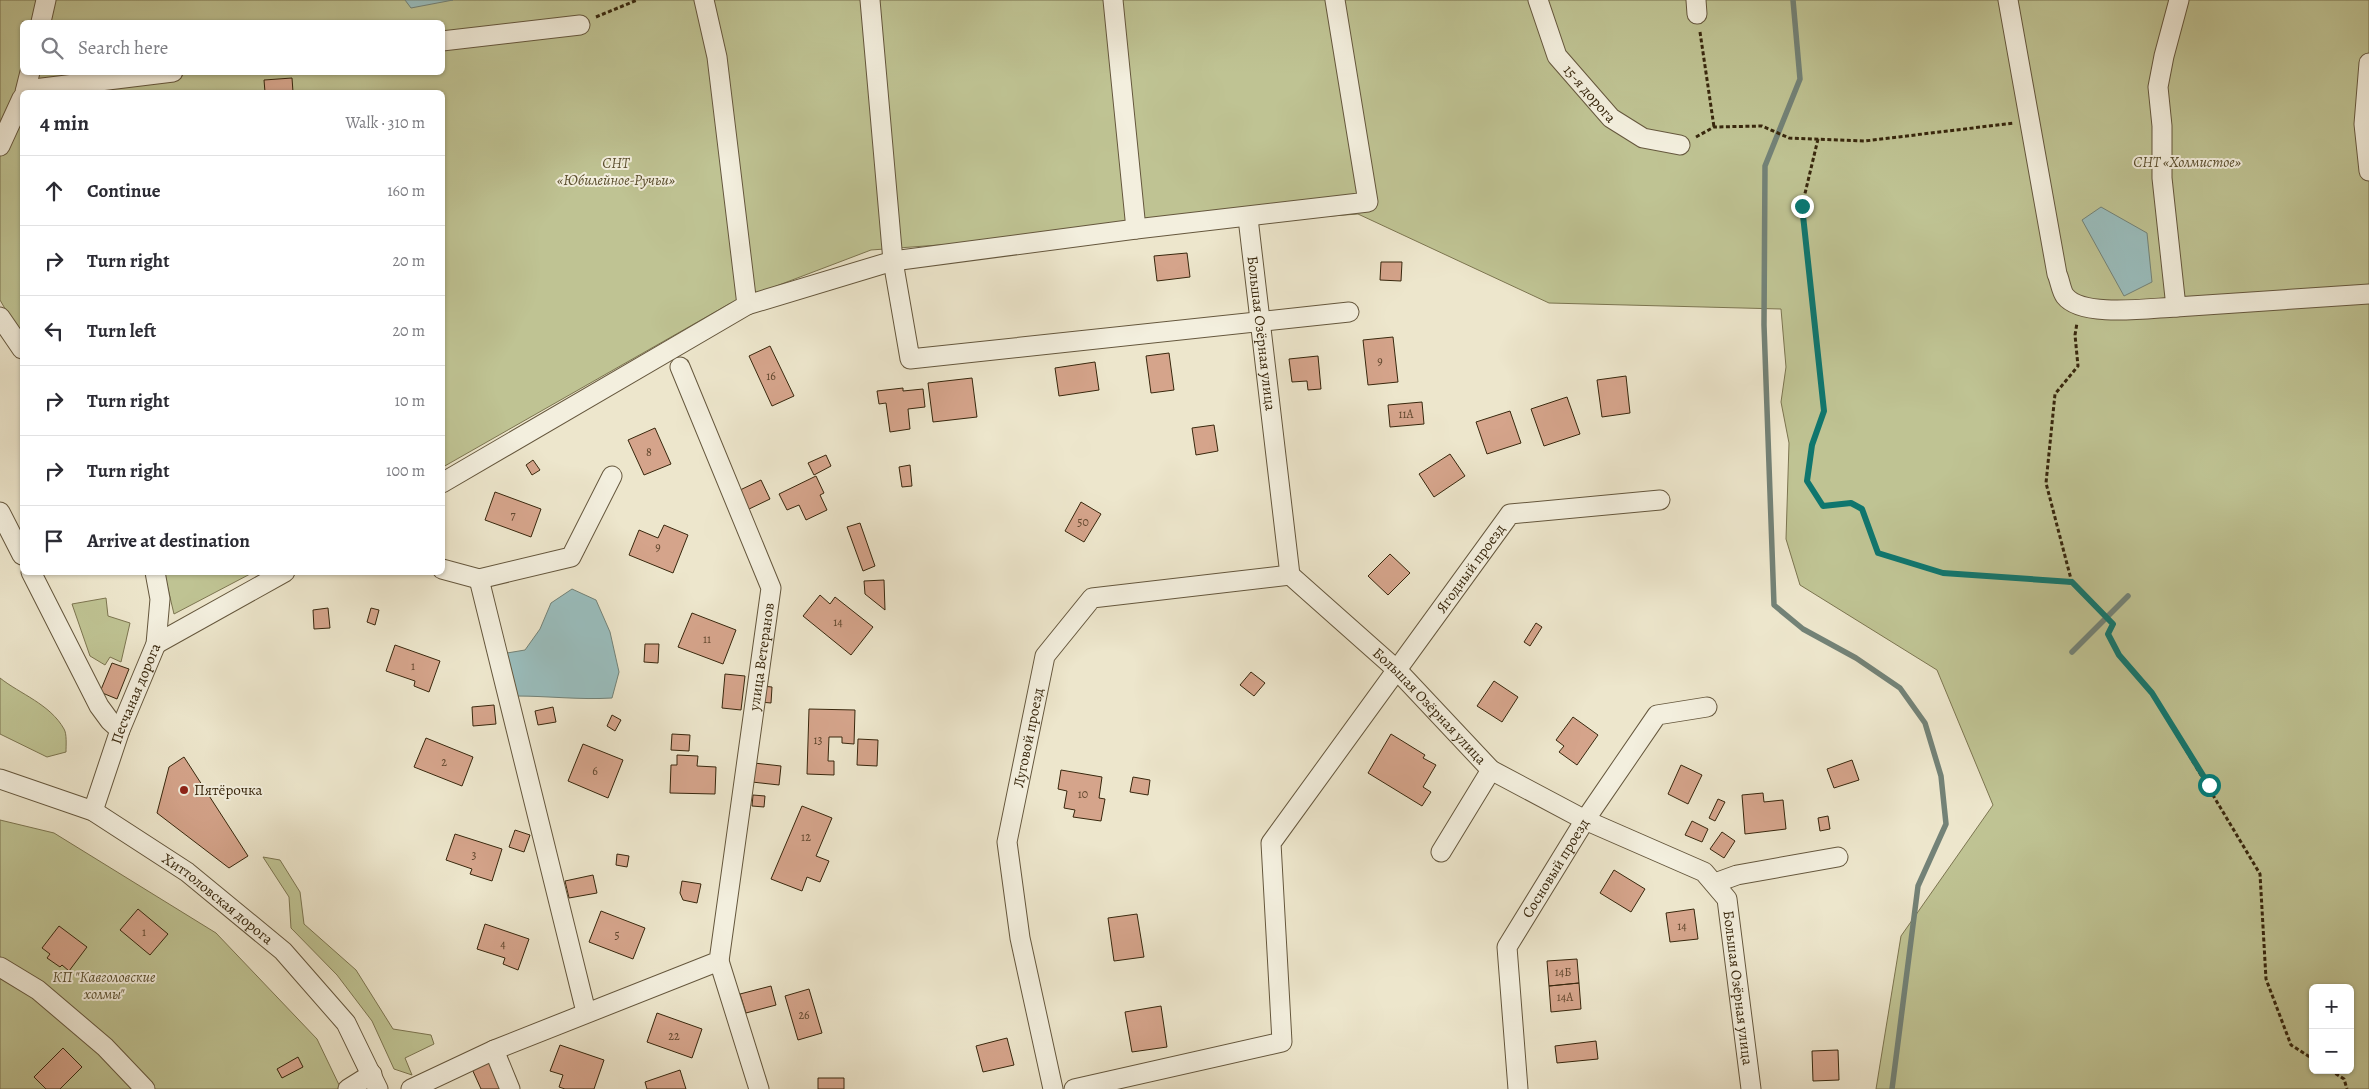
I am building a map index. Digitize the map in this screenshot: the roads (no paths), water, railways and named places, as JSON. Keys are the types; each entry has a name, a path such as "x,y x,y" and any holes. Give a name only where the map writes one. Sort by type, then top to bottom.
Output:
{"street":[{"path":"41,20 46,0"},
{"path":"704,0 717,57 747,305"},
{"path":"870,0 893,261 910,360 1349,312"},
{"path":"1113,0 1136,229"},
{"path":"445,481 747,305 893,261 1136,229 1248,218 1368,202 1335,0"},
{"name":"15-я дорога","path":"1538,0 1557,56 1611,118 1643,138 1680,145"},
{"path":"2008,0 2057,274 2065,296 2080,306 2101,310 2369,294"},
{"path":"2176,307 2162,178 2162,126 2158,87 2179,0"},
{"path":"445,41 580,25"},
{"path":"2369,63 2364,124 2369,171"},
{"path":"26,88 145,75"},
{"path":"0,146 20,101"},
{"name":"Большая Озёрная улица","path":"1248,218 1290,575 1397,670 1492,770 1585,820 1704,872 1715,883 1727,899 1751,1089"},
{"path":"0,317 20,346"},
{"name":"улица Ветеранов","path":"680,368 771,588 719,961 759,1089"},
{"path":"445,569 479,579 571,557 612,476"},
{"name":"Ягодный проезд","path":"1074,1089 1282,1042 1271,843 1510,514 1660,500"},
{"path":"0,512 20,551"},
{"path":"33,575 99,706 120,730"},
{"name":"Песчаная дорога","path":"93,811 120,730 156,644 160,599 156,575"},
{"path":"156,644 280,575"},
{"name":"Луговой проезд","path":"1053,1089 1020,938 1007,842 1045,656 1092,598 1290,575"},
{"path":"479,579 586,1012"},
{"name":"Сосновый проезд","path":"1518,1089 1507,947 1585,820 1657,715 1707,706"},
{"path":"1441,852 1492,770"},
{"name":"Хиттоловская дорога","path":"0,779 93,811 187,872 283,951 346,1023 375,1082"},
{"path":"1715,883 1737,875 1838,857"},
{"path":"412,1089 494,1050 719,961"},
{"path":"0,967 38,990 105,1048 145,1089"},
{"path":"494,1050 510,1089"},
{"path":"348,1089 375,1082"}],"water":[{"path":"405,0 453,0 411,8"},
{"path":"2101,207 2147,233 2152,282 2124,296 2082,220"},
{"path":"572,589 596,600 610,632 619,672 612,698 516,696 507,653 525,650 540,629 551,603"}],"waterway":[{"path":"1793,0 1800,79 1765,166 1764,325 1774,605 1803,629 1856,658 1900,688 1925,723 1941,776 1946,824 1918,886 1892,1089"},
{"path":"2072,652 2128,596"}],"place":[{"name":"Пятёрочка","path":"184,790"}],"park label":[{"name":"СНТ «Холмистое»","path":"2187,162"},
{"name":"СНТ «Юбилейное-Ручьи»","path":"616,172"},
{"name":"КП \"Кавголовские холмы\"","path":"104,986"}]}
